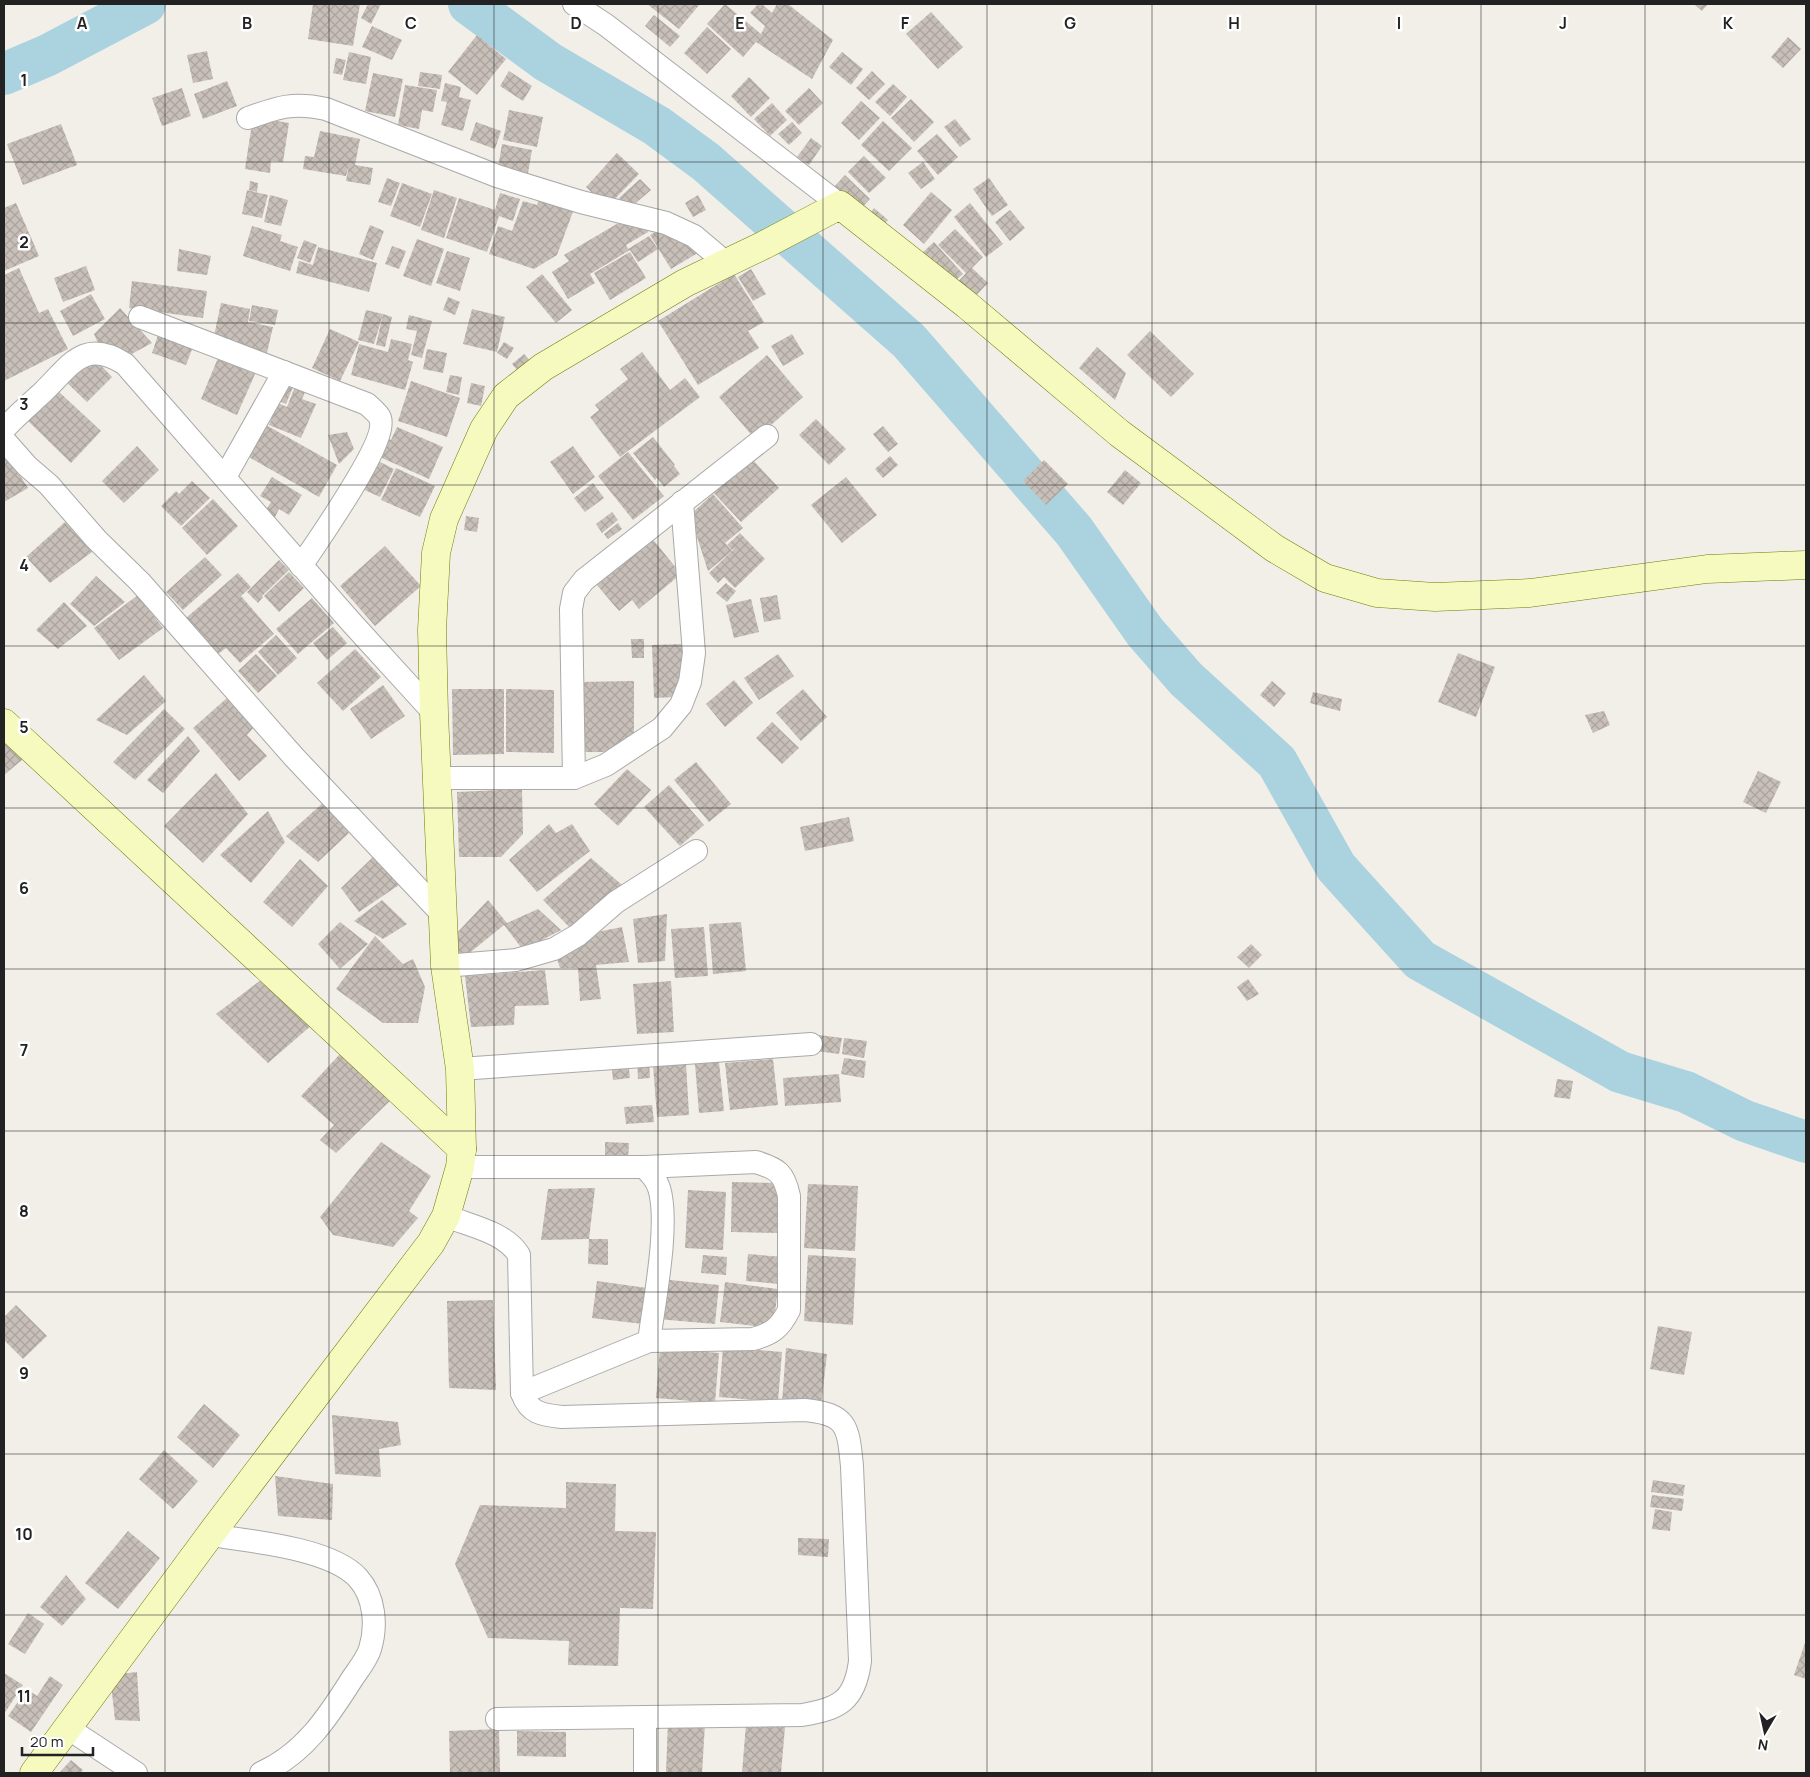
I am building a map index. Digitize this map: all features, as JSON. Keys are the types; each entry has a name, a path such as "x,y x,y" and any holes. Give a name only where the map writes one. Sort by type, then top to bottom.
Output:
{"main road":[{"path":"34,1773 66,1727 431,1243 446,1216 461,1158 460,1069 446,966 442,914 432,630 436,553 444,519 484,429 506,396 543,367 685,283 764,246 840,205 967,305 1119,434 1274,548 1325,578 1377,593 1435,597 1530,593 1707,569 1806,565"},
{"path":"4,723 461,1158"}],"street":[{"path":"574,4 606,25 840,205"},
{"path":"248,118 281,106 309,105 326,108 497,176 581,202 666,223 694,236 726,263"},
{"path":"140,317 367,404 380,417 381,428 370,457 301,566"},
{"path":"4,429 74,359 96,352 111,356 125,364 301,566 434,712"},
{"path":"225,477 284,372"},
{"path":"574,778 571,609 574,593 584,580 767,436"},
{"path":"4,440 27,466 49,484 96,539 140,582 294,757 442,914"},
{"path":"438,778 574,778 606,765 662,728 681,705 690,682 694,653 682,502"},
{"path":"446,966 516,960 554,949 578,935 616,902 696,851"},
{"path":"460,1069 811,1044"},
{"path":"461,1158 644,1167 756,1162 773,1167 785,1180 789,1196 789,1310 780,1326 768,1335 752,1339 649,1341 522,1393"},
{"path":"644,1167 655,1178 660,1191 662,1225 649,1341"},
{"path":"446,1216 504,1239 515,1247 520,1254 522,1393 526,1404 533,1412 545,1416 562,1417 806,1410 834,1415 842,1422 846,1430 852,1466 860,1661 858,1677 852,1691 840,1704 827,1711 802,1715 497,1719"},
{"path":"210,1535 300,1550 339,1563 358,1578 372,1601 374,1626 370,1651 327,1719 299,1749 261,1773"},
{"path":"645,1717 645,1773"},
{"path":"66,1727 136,1773"}],"building":[{"path":"313,4 360,4 353,46 308,39"},
{"path":"368,4 381,4 371,24 361,18"},
{"path":"647,4 700,4 679,29"},
{"path":"725,4 761,34 765,26 750,13 758,4 762,4 772,13 777,4 788,4 833,40 812,79 756,42 743,57 707,24"},
{"path":"1694,4 1708,4 1702,11"},
{"path":"931,12 963,47 938,69 906,34"},
{"path":"654,15 680,36 670,47 645,26"},
{"path":"372,26 402,40 392,60 362,47"},
{"path":"707,27 731,49 707,74 684,53"},
{"path":"477,35 506,59 477,95 448,72"},
{"path":"1788,37 1801,49 1783,68 1771,57"},
{"path":"207,51 213,79 193,83 187,55"},
{"path":"349,52 371,57 366,84 343,80"},
{"path":"842,52 863,69 851,85 829,67"},
{"path":"336,58 346,60 342,75 333,73"},
{"path":"509,71 532,86 523,101 500,86"},
{"path":"872,71 885,84 869,100 856,88"},
{"path":"420,72 442,75 440,89 418,86"},
{"path":"373,73 403,79 395,117 365,111"},
{"path":"749,77 770,98 751,117 731,96"},
{"path":"227,81 237,106 203,119 194,94"},
{"path":"445,83 461,87 459,97 471,100 463,131 441,125 447,102 441,101"},
{"path":"893,84 907,97 890,116 875,102"},
{"path":"405,85 437,90 433,112 422,110 419,129 398,125"},
{"path":"182,88 191,116 162,126 152,98"},
{"path":"809,88 823,103 799,125 785,111"},
{"path":"911,99 934,122 914,142 891,118"},
{"path":"861,101 880,118 859,140 841,123"},
{"path":"772,103 787,120 770,136 754,119"},
{"path":"509,110 543,117 537,147 503,140"},
{"path":"253,117 289,123 283,162 271,161 270,173 245,169"},
{"path":"955,119 971,139 960,147 944,127"},
{"path":"883,121 912,148 889,171 861,145"},
{"path":"476,122 501,131 495,149 470,140"},
{"path":"792,122 802,133 789,145 778,134"},
{"path":"61,124 77,165 23,185 7,144"},
{"path":"320,131 360,139 355,165 373,168 370,185 346,181 349,165 346,176 303,169 305,156 314,157"},
{"path":"937,134 958,157 938,175 917,151"},
{"path":"811,138 822,146 809,165 797,157"},
{"path":"502,144 532,150 528,173 498,168"},
{"path":"617,153 639,174 607,207 586,187"},
{"path":"864,156 886,178 869,193 848,172"},
{"path":"923,162 935,179 921,189 908,173"},
{"path":"845,175 870,199 859,211 834,187"},
{"path":"387,178 400,183 391,206 378,202"},
{"path":"989,178 1008,205 992,216 973,189"},
{"path":"640,179 651,190 629,209 619,198"},
{"path":"250,181 258,183 257,192 249,190"},
{"path":"402,183 432,194 420,227 390,216"},
{"path":"247,190 268,195 262,218 242,214"},
{"path":"434,190 457,198 444,238 421,230"},
{"path":"931,192 952,210 924,244 903,225"},
{"path":"500,193 520,199 513,221 499,216 487,252 446,238 459,198 495,210"},
{"path":"270,195 288,200 281,226 264,222"},
{"path":"698,195 706,210 693,217 685,203"},
{"path":"540,197 574,209 557,255 534,269 489,254 498,226 512,231 523,201 537,205"},
{"path":"16,203 39,256 4,271 4,208"},
{"path":"970,203 1003,244 986,257 954,217"},
{"path":"874,208 888,220 881,228 868,216"},
{"path":"1010,210 1025,228 1010,241 995,222"},
{"path":"627,218 641,220 648,232 626,245 628,249 649,236 658,249 638,262 630,250 590,274 595,283 568,299 552,272 569,261 564,255"},
{"path":"370,225 384,231 373,260 359,254"},
{"path":"252,226 282,235 280,241 298,247 290,271 243,256"},
{"path":"666,226 701,251 671,269 650,235"},
{"path":"955,229 983,257 972,268 988,283 970,302 953,287 966,273 938,245"},
{"path":"417,239 444,249 431,286 403,276"},
{"path":"304,240 317,245 310,263 297,258"},
{"path":"934,242 963,274 951,284 922,253"},
{"path":"392,246 406,251 399,269 385,264"},
{"path":"318,247 377,263 369,292 296,273 299,261 313,265"},
{"path":"179,249 211,256 207,275 177,271"},
{"path":"447,251 470,258 460,291 436,283"},
{"path":"630,252 646,278 610,300 594,273"},
{"path":"86,266 95,290 63,302 54,278"},
{"path":"19,268 39,313 48,309 68,349 4,381 4,275"},
{"path":"751,269 766,294 753,301 738,277"},
{"path":"542,274 572,310 556,323 526,287"},
{"path":"734,274 764,322 748,331 759,348 698,385 658,321"},
{"path":"132,281 207,291 203,318 129,308"},
{"path":"91,294 105,319 73,336 60,311"},
{"path":"448,297 460,302 455,315 443,310"},
{"path":"221,303 250,309 248,322 273,327 266,357 235,350 237,341 214,336"},
{"path":"252,305 278,310 275,325 249,321"},
{"path":"120,308 152,343 126,357 117,347 98,343 94,334"},
{"path":"472,309 505,317 497,352 463,344"},
{"path":"366,310 383,314 374,344 358,340"},
{"path":"383,314 392,317 385,347 376,345"},
{"path":"409,315 432,321 422,358 411,355 417,331 406,329"},
{"path":"161,326 196,339 186,365 152,353"},
{"path":"330,329 359,342 340,381 312,368"},
{"path":"1150,331 1194,374 1171,397 1127,355"},
{"path":"792,334 804,354 783,366 771,346"},
{"path":"391,339 412,344 408,360 413,362 405,390 351,375 359,344 388,352"},
{"path":"504,342 514,348 507,359 497,353"},
{"path":"1097,347 1126,373 1115,400 1079,368"},
{"path":"427,349 447,353 443,373 423,369"},
{"path":"642,352 670,390 685,378 700,397 620,457 590,417 599,410 595,405 628,379 620,369"},
{"path":"524,354 531,362 519,372 512,364"},
{"path":"767,355 803,397 755,439 719,397"},
{"path":"94,358 112,377 87,402 64,380"},
{"path":"218,358 255,374 237,415 201,399"},
{"path":"450,375 462,377 459,395 446,392"},
{"path":"280,381 293,387 286,404 273,398"},
{"path":"411,381 460,398 447,437 398,421"},
{"path":"471,383 485,386 481,406 467,403"},
{"path":"296,384 307,388 302,399 316,404 301,438 269,425 278,403 287,407"},
{"path":"56,389 101,431 71,463 26,419"},
{"path":"816,419 846,449 829,465 799,435"},
{"path":"266,425 337,465 319,497 247,456"},
{"path":"883,426 898,444 888,452 873,434"},
{"path":"397,427 443,447 429,479 373,454 382,436 391,440"},
{"path":"347,432 354,449 339,464 328,435"},
{"path":"653,437 675,465 664,473 674,466 680,474 664,487 657,478 655,480 633,453"},
{"path":"137,446 159,470 124,503 102,481"},
{"path":"573,446 595,477 573,494 550,462"},
{"path":"4,450 28,488 4,502"},
{"path":"628,452 664,496 633,520 598,476"},
{"path":"890,456 898,465 883,478 875,469"},
{"path":"372,458 394,469 380,497 358,487"},
{"path":"751,458 779,488 741,522 713,492"},
{"path":"1044,460 1068,484 1046,505 1023,481"},
{"path":"396,468 435,486 420,517 381,500"},
{"path":"1125,470 1141,483 1123,505 1107,492"},
{"path":"272,477 302,495 289,515 279,509 274,519 264,513 271,502 260,496"},
{"path":"846,477 877,515 842,543 811,505"},
{"path":"192,481 210,498 181,526 161,506 176,491 179,494"},
{"path":"593,483 604,498 585,512 574,498"},
{"path":"713,494 743,528 725,543 732,551 708,571 690,515"},
{"path":"213,499 238,526 207,555 182,528"},
{"path":"612,512 618,520 602,533 596,524"},
{"path":"466,516 479,518 477,532 464,530"},
{"path":"65,522 92,552 50,583 26,557"},
{"path":"618,523 622,529 608,539 604,534"},
{"path":"740,533 765,559 735,588 724,577 718,583 709,573 735,548 732,550 727,545"},
{"path":"651,537 681,574 639,609 632,600 619,611 596,584"},
{"path":"385,546 421,586 375,626 340,586"},
{"path":"205,557 222,575 183,610 166,592"},
{"path":"279,560 289,570 262,596 258,603 247,592"},
{"path":"289,572 304,588 279,612 264,596"},
{"path":"238,573 251,587 241,596 274,634 240,663 226,648 218,654 186,618"},
{"path":"96,576 125,602 94,626 70,604"},
{"path":"726,583 736,591 727,602 716,593"},
{"path":"138,595 163,628 119,660 94,628"},
{"path":"777,595 781,619 764,622 760,598"},
{"path":"312,598 334,623 298,654 276,629"},
{"path":"751,599 759,632 734,638 726,605"},
{"path":"64,602 87,626 58,649 36,630"},
{"path":"333,627 347,643 327,660 313,643"},
{"path":"276,635 297,658 278,675 258,652"},
{"path":"631,639 644,639 644,658 632,658"},
{"path":"684,644 676,697 654,698 652,645"},
{"path":"355,649 381,677 343,711 317,683"},
{"path":"1458,653 1495,667 1476,717 1438,702"},
{"path":"256,654 277,676 258,693 238,671"},
{"path":"778,654 794,676 759,700 744,678"},
{"path":"144,675 166,701 127,735 96,720"},
{"path":"734,680 753,703 725,727 706,704"},
{"path":"634,681 634,733 606,752 578,752 577,682"},
{"path":"1272,681 1286,693 1274,707 1260,695"},
{"path":"383,685 405,716 371,739 350,709"},
{"path":"452,689 504,689 504,754 453,755"},
{"path":"506,689 554,690 554,753 506,752"},
{"path":"803,689 827,717 801,741 776,713"},
{"path":"1313,692 1342,699 1340,711 1310,703"},
{"path":"227,698 257,724 247,735 267,756 239,781 193,728"},
{"path":"164,709 185,729 135,780 113,762"},
{"path":"1604,711 1610,725 1593,733 1585,715"},
{"path":"772,722 799,748 782,764 756,738"},
{"path":"4,734 28,755 4,775"},
{"path":"188,736 200,751 163,793 147,780"},
{"path":"696,762 731,804 709,822 674,780"},
{"path":"627,769 651,790 618,826 594,804"},
{"path":"1758,771 1781,782 1766,813 1743,802"},
{"path":"216,773 248,814 203,863 164,826"},
{"path":"669,785 704,825 680,846 644,807"},
{"path":"522,789 523,834 501,857 459,857 457,792"},
{"path":"324,802 349,833 318,862 286,836"},
{"path":"268,811 285,842 251,883 220,855"},
{"path":"849,817 854,841 805,851 800,827"},
{"path":"549,824 556,833 572,824 590,851 537,892 509,860"},
{"path":"374,856 402,883 359,912 341,888"},
{"path":"591,858 622,885 571,929 543,900"},
{"path":"300,859 328,886 292,927 263,902"},
{"path":"382,900 407,924 383,939 354,921"},
{"path":"488,900 507,923 538,909 561,930 523,950 504,925 462,959 452,938"},
{"path":"667,914 665,961 638,963 633,919"},
{"path":"340,922 368,944 340,969 318,944"},
{"path":"741,922 746,971 713,974 709,924"},
{"path":"622,927 629,962 596,965 601,999 580,1001 578,968 560,968 556,956 578,941 591,940 592,933"},
{"path":"704,927 708,976 675,978 671,929"},
{"path":"375,936 403,964 413,959 425,987 418,1023 383,1023 336,989"},
{"path":"1251,944 1262,955 1249,968 1237,957"},
{"path":"545,970 549,1005 515,1006 514,1025 471,1027 465,976"},
{"path":"265,977 313,1024 268,1063 216,1014"},
{"path":"1248,979 1259,994 1247,1001 1237,987"},
{"path":"671,981 674,1032 637,1034 633,984"},
{"path":"819,1035 842,1038 839,1054 816,1051"},
{"path":"844,1038 867,1041 864,1058 842,1054"},
{"path":"340,1054 391,1100 336,1153 320,1140 334,1125 301,1096"},
{"path":"844,1058 866,1061 864,1078 841,1074"},
{"path":"773,1059 778,1105 730,1110 725,1063"},
{"path":"628,1060 630,1078 613,1080 611,1062"},
{"path":"637,1060 649,1060 650,1078 638,1079"},
{"path":"719,1062 724,1111 699,1113 695,1064"},
{"path":"686,1063 689,1115 657,1117 653,1065"},
{"path":"839,1074 841,1102 785,1106 783,1078"},
{"path":"1557,1079 1573,1081 1570,1099 1554,1097"},
{"path":"652,1105 654,1122 626,1124 624,1107"},
{"path":"381,1142 431,1176 409,1211 418,1218 393,1247 333,1235 320,1217"},
{"path":"605,1142 629,1143 628,1160 605,1159"},
{"path":"732,1182 780,1183 780,1233 731,1232"},
{"path":"808,1184 858,1186 855,1251 804,1248"},
{"path":"595,1188 589,1239 541,1240 548,1189"},
{"path":"688,1190 726,1192 723,1250 685,1248"},
{"path":"589,1239 608,1239 608,1265 588,1264"},
{"path":"748,1254 783,1257 780,1284 746,1281"},
{"path":"703,1255 727,1257 726,1275 701,1273"},
{"path":"808,1255 856,1258 853,1325 804,1321"},
{"path":"661,1279 719,1285 715,1324 657,1319"},
{"path":"597,1281 647,1288 643,1324 592,1318"},
{"path":"725,1282 778,1289 773,1328 720,1322"},
{"path":"493,1300 496,1390 449,1388 447,1301"},
{"path":"16,1305 47,1336 23,1359 4,1340 4,1317"},
{"path":"1658,1326 1692,1332 1684,1375 1650,1369"},
{"path":"723,1347 782,1352 778,1402 719,1397"},
{"path":"660,1348 719,1353 715,1403 656,1398"},
{"path":"786,1348 827,1354 821,1405 782,1402"},
{"path":"204,1404 240,1435 213,1468 177,1437"},
{"path":"332,1415 398,1422 401,1445 379,1449 381,1477 335,1474"},
{"path":"164,1450 198,1481 173,1509 139,1479"},
{"path":"275,1476 333,1484 332,1520 278,1516"},
{"path":"1653,1480 1685,1485 1683,1496 1651,1492"},
{"path":"566,1482 616,1484 615,1531 656,1532 653,1609 620,1608 618,1666 568,1665 569,1641 488,1638 455,1564 480,1505 566,1508"},
{"path":"1652,1495 1684,1499 1682,1511 1650,1507"},
{"path":"1655,1509 1672,1512 1670,1531 1652,1529"},
{"path":"128,1531 160,1558 118,1609 85,1583"},
{"path":"798,1538 829,1539 828,1557 798,1555"},
{"path":"66,1575 86,1599 62,1626 40,1607"},
{"path":"28,1613 44,1624 25,1654 8,1644"},
{"path":"1806,1640 1806,1679 1794,1675"},
{"path":"137,1672 140,1721 115,1720 110,1675"},
{"path":"4,1673 23,1685 4,1714"},
{"path":"50,1676 63,1685 31,1732 8,1716 27,1689 37,1696"},
{"path":"668,1722 705,1724 702,1773 666,1772"},
{"path":"746,1724 785,1727 781,1773 742,1773"},
{"path":"499,1729 500,1773 450,1773 449,1731"},
{"path":"517,1731 566,1732 566,1757 517,1756"},
{"path":"71,1760 83,1770 80,1773 59,1773"}],"waterway":[{"path":"4,74 48,55 145,4"},
{"path":"469,4 548,62 657,126 706,162 909,341 1074,531 1145,632 1186,679 1277,762 1336,867 1420,960 1620,1072 1686,1092 1745,1121 1806,1142"}]}
